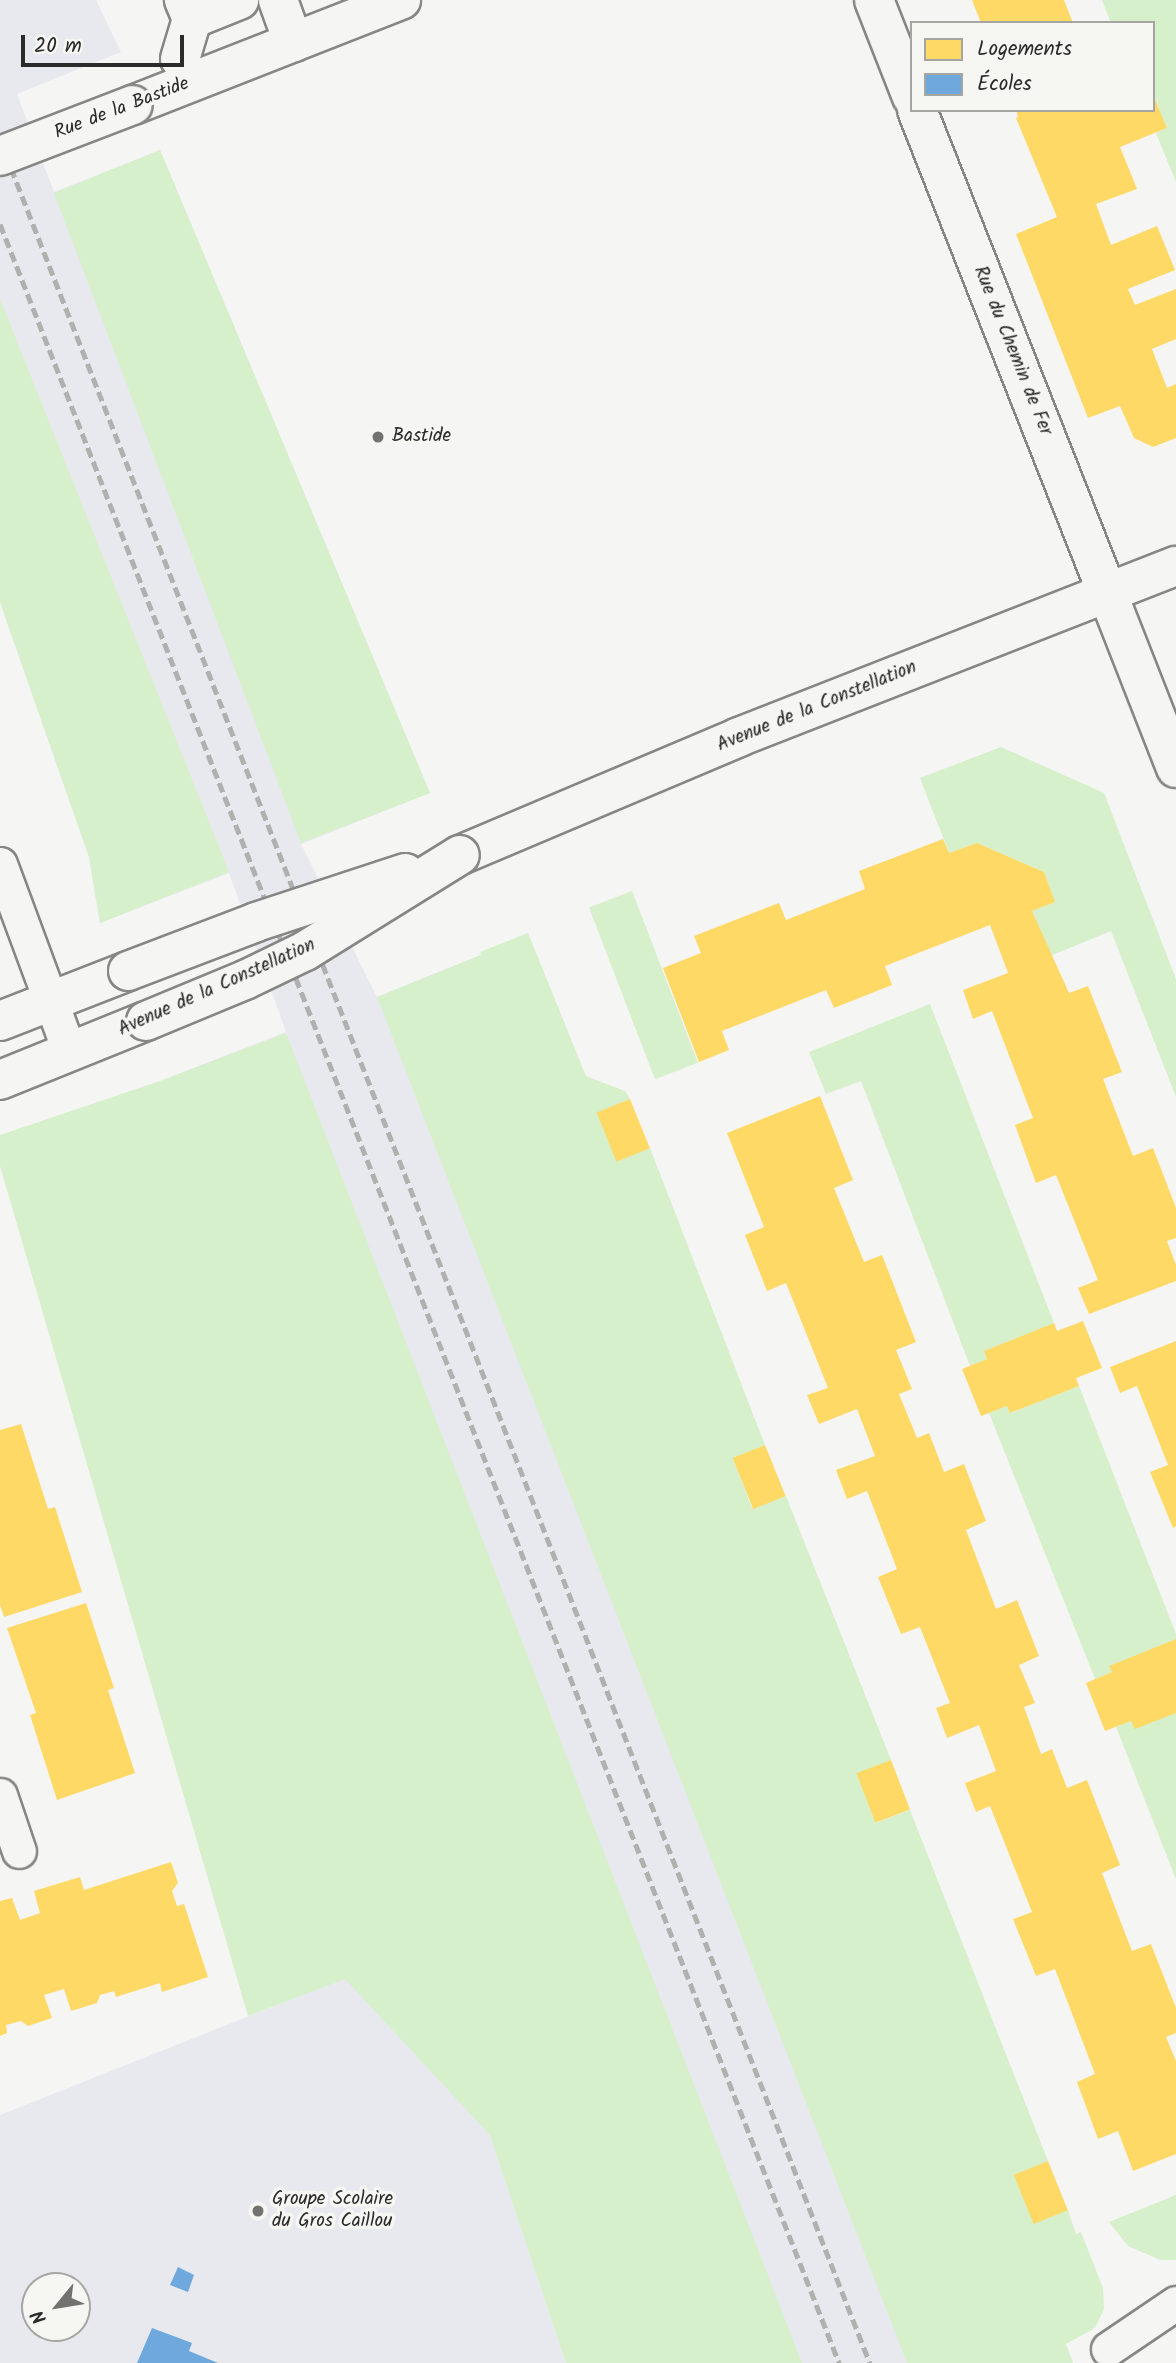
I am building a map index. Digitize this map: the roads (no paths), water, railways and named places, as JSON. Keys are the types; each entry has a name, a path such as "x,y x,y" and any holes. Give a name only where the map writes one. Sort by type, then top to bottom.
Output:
{"street":[{"path":"180,59 188,10 239,0"},
{"path":"278,0 293,42"},
{"name":"Rue de la Bastide","path":"0,156 401,0"},
{"path":"874,0 910,92"},
{"name":"Rue du Chemin de Fer","path":"918,112 1176,768"},
{"name":"Avenue de la Constellation","path":"0,1021 257,922 474,849 739,737 1176,566"},
{"name":"Avenue de la Constellation","path":"0,1080 245,980 305,951 474,849"}],"lane":[{"path":"0,864 69,1051"},
{"path":"0,1795 19,1851"},
{"path":"1108,2349 1176,2303"}],"railway":[{"path":"0,140 870,2363"},
{"path":"0,224 839,2363"}],"place":[{"name":"Bastide","path":"378,437"},
{"name":"Groupe Scolaire du Gros Caillou","path":"258,2211"}]}
